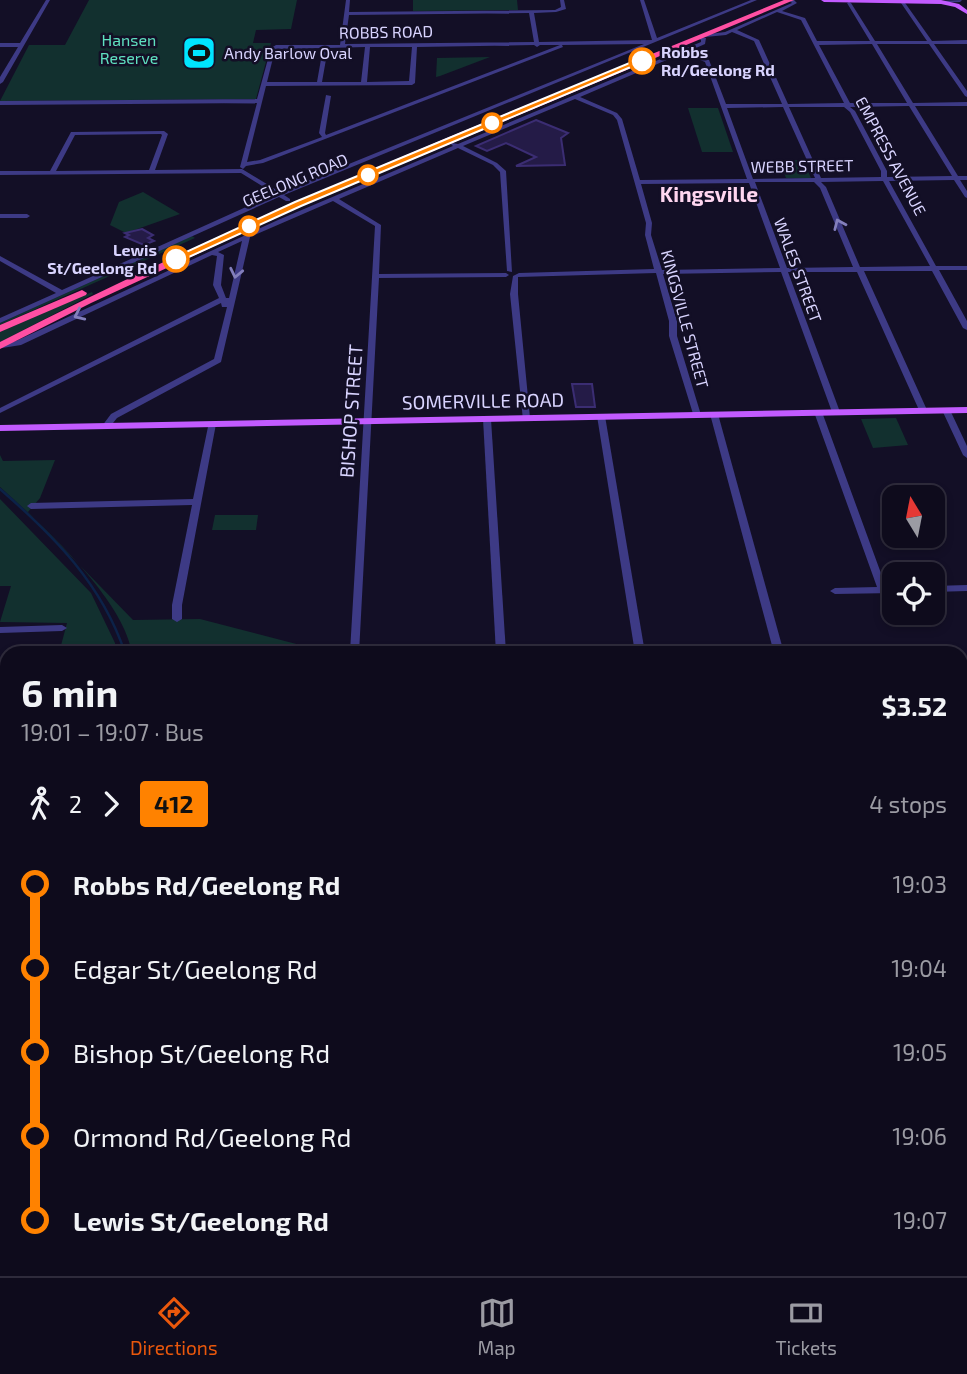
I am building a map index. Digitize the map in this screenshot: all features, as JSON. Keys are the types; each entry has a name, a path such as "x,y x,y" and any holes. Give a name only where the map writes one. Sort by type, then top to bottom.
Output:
{"highway":[{"name":"GEELONG ROAD","path":"0,329 288,200 448,141 606,68 773,0"},
{"name":"GEELONG ROAD","path":"606,68 622,69 791,0"},
{"path":"685,36 703,36"},
{"name":"GEELONG ROAD","path":"1,346 288,200"},
{"path":"100,295 98,289 104,283"}],"main road":[{"path":"824,0 849,3 902,1 960,4"},
{"name":"SOMERVILLE ROAD","path":"0,428 967,410"}],"street":[{"path":"0,82 48,0"},
{"path":"342,46 348,0"},
{"path":"346,14 531,12 561,10 562,0"},
{"path":"642,0 654,42"},
{"name":"GEELONG ROAD","path":"0,321 61,293 606,68 642,46 755,0"},
{"path":"703,36 732,30 794,4 791,0"},
{"path":"902,1 967,95"},
{"path":"849,3 967,196"},
{"name":"EMPRESS AVENUE","path":"778,10 803,19 848,105 847,108 884,171 883,176 887,178 967,328"},
{"path":"531,12 537,44"},
{"path":"732,30 757,40 923,410"},
{"name":"GEELONG ROAD","path":"1,346 18,343 333,198 448,141 575,97 704,43 703,36"},
{"name":"GEELONG ROAD","path":"654,42 674,41"},
{"name":"ROBBS ROAD","path":"557,45 654,42"},
{"path":"816,43 967,42"},
{"name":"ROBBS ROAD","path":"276,47 537,44 642,46"},
{"path":"0,45 22,45"},
{"path":"264,84 412,83 415,45"},
{"path":"0,173 151,172 243,167 557,45"},
{"name":"ROBBS ROAD","path":"276,47 342,46"},
{"path":"364,83 368,46"},
{"path":"276,47 273,49 243,167 246,176 288,200"},
{"path":"319,84 326,47"},
{"path":"665,51 683,52"},
{"name":"WALES STREET","path":"683,52 706,61 836,412"},
{"path":"0,68 8,68"},
{"name":"GEELONG ROAD","path":"599,86 606,68"},
{"path":"325,137 322,132 328,96"},
{"name":"KINGSVILLE STREET","path":"575,97 619,117 649,223 648,234 674,321 673,335 697,415"},
{"path":"0,103 260,101"},
{"path":"723,106 967,104"},
{"path":"52,173 70,135 159,131 165,134 151,172"},
{"path":"448,141 503,170 526,418"},
{"name":"WEBB STREET","path":"638,182 967,178"},
{"name":"BISHOP STREET","path":"333,198 378,225 355,646"},
{"path":"0,216 27,216"},
{"path":"0,411 226,300 247,236"},
{"path":"106,426 114,416 216,362 229,311 216,281 221,255 211,253"},
{"path":"0,258 61,293"},
{"path":"376,276 967,268"},
{"path":"100,295 108,298 118,296"},
{"path":"946,410 967,456"},
{"path":"818,412 882,572"},
{"path":"715,414 777,646"},
{"path":"601,416 639,646"},
{"path":"487,419 501,646"},
{"path":"177,619 177,605 212,424"},
{"path":"31,506 197,502"},
{"path":"945,589 967,588"},
{"path":"835,592 882,590"},
{"path":"0,630 62,628"}],"green space":[{"name":"Hansen Reserve","path":"89,0 297,0 291,29 256,30 253,43 271,43 256,99 0,101 29,45 65,45"},
{"path":"413,0 517,0 518,10 413,11"},
{"path":"490,57 440,76 436,77 437,58"},
{"path":"688,108 718,108 733,152 702,152"},
{"path":"779,160 803,160 811,178 786,178"},
{"path":"143,192 180,214 126,233 110,225 119,202"},
{"path":"192,236 195,238 0,325 0,323"},
{"path":"92,292 93,294 0,342 0,332"},
{"path":"896,418 908,445 873,448 861,419"},
{"path":"0,455 3,461 55,460 40,498 28,512 36,520 0,487"},
{"path":"0,499 91,593 115,646 61,646 67,623 0,622 11,586 0,586"},
{"path":"215,515 258,515 256,530 212,530"},
{"path":"80,565 133,620 200,619 304,646 130,646 113,609"}],"building":[{"path":"536,120 568,133 561,138 565,165 516,166 536,157 506,143 487,151 476,146"},
{"path":"142,229 153,235 148,238 154,241 144,245 125,237 129,235 125,233"},
{"path":"572,384 592,384 595,407 576,407"}],"waterway":[{"path":"0,489 57,543 90,583 122,646"}],"bus line":[{"name":"412","path":"176,259 298,204 642,61"}],"place":[{"name":"Andy Barlow Oval","path":"199,53"},
{"name":"Robbs Rd/Geelong Rd","path":"642,61"},
{"name":"Lewis St/Geelong Rd","path":"176,259"}],"district":[{"name":"Kingsville","path":"709,195"}]}
